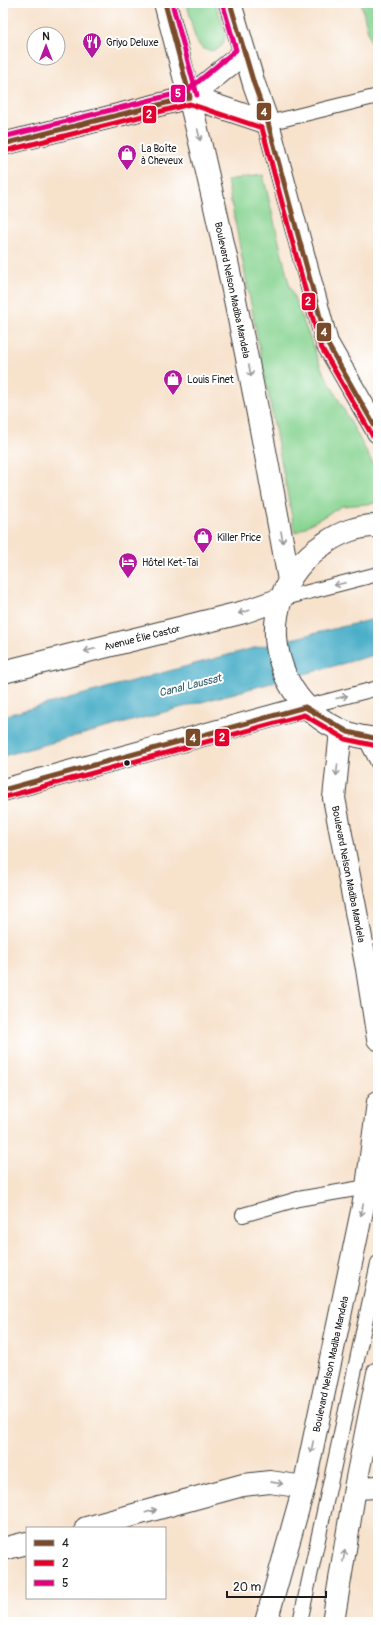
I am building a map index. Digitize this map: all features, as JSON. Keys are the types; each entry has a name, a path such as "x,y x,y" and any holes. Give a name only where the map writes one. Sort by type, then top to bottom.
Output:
{"main road":[{"name":"Boulevard Nelson Madiba Mandela","path":"165,3 190,97 239,314 265,442 289,580"},
{"path":"230,3 244,52 268,123 327,343 378,432"},
{"path":"3,144 190,97 244,52"},
{"path":"190,97 268,123"},
{"path":"372,739 341,731 305,707 290,687 278,657 276,625 280,600 289,580 300,564 309,555 331,539 350,531 378,526"},
{"name":"Avenue Élie Castor","path":"3,672 244,612 280,600"},
{"path":"3,790 305,707"},
{"name":"Boulevard Nelson Madiba Mandela","path":"341,731 334,798 367,969 378,1039"},
{"name":"Boulevard Nelson Madiba Mandela","path":"266,1622 304,1487 367,1187 378,1102"},
{"path":"333,1622 355,1488 378,1373"},
{"path":"90,1527 243,1485 270,1482 304,1487"},
{"path":"355,1488 378,1487"},
{"path":"3,1549 26,1543"}],"lane":[{"path":"268,123 378,96"},
{"path":"280,600 378,574"},
{"path":"305,707 378,688"},
{"path":"372,739 378,763"},
{"path":"243,1215 298,1199 367,1187"},
{"path":"300,1622 378,1263"}],"green space":[{"path":"187,3 215,3 225,36 221,47 211,51 198,44"},
{"path":"361,3 378,3 378,61 375,60"},
{"path":"263,175 289,284 321,367 378,473 378,503 342,506 295,533 227,180"}],"water":[{"name":"Canal Laussat","path":"378,618 378,654 3,756 3,716 250,649"}],"transit line":[{"name":"4","path":"3,144 190,97 165,3"},
{"name":"5","path":"172,3 197,95"},
{"name":"4","path":"230,3 254,84 268,123 327,343 378,432"},
{"name":"5","path":"3,137 187,91 236,50 223,5"},
{"name":"2","path":"5,151 190,104 262,128 320,345 372,435"},
{"name":"4","path":"3,790 305,707 348,732 378,739"},
{"name":"2","path":"5,797 304,715 345,739 377,746"}],"place":[{"name":"Griyo Deluxe","path":"92,59"},
{"name":"La Boîte à Cheveux","path":"127,171"},
{"name":"Louis Finet","path":"173,396"},
{"name":"Killer Price","path":"203,554"},
{"name":"Hôtel Ket-Tai","path":"128,579"}]}
